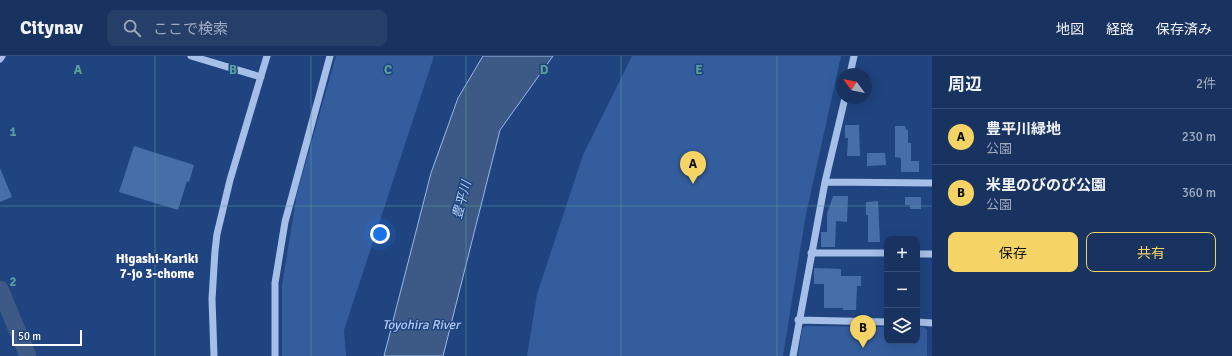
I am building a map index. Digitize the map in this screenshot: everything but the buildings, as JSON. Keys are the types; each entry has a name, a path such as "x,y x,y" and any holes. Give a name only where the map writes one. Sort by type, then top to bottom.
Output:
{"street":[{"path":"191,56 261,77"},
{"path":"214,356 212,299 217,234 230,180 267,56"},
{"path":"275,356 275,283 285,222 330,56"},
{"path":"851,68 854,56"},
{"path":"793,356 798,320 825,182 844,104"},
{"path":"825,182 932,183"},
{"path":"811,253 884,254"},
{"path":"920,254 932,254"},
{"path":"798,320 884,322"},
{"path":"920,322 932,322"}],"shaded area":[{"path":"336,56 434,56 344,330 346,356 282,356 282,286 297,193"},
{"path":"632,56 841,56 838,68 836,68 836,79 806,214 783,356 527,356 537,294 583,155"},
{"path":"805,326 884,327 884,344 920,344 920,327 924,327 927,330 927,356 798,356 802,329"}],"water":[{"name":"Toyohira River","path":"483,56 553,56 500,130 443,356 384,356 431,173 458,98"}],"waterway":[{"path":"0,289 28,356"}],"place":[{"name":"豊平川緑地","path":"693,184"},
{"name":"米里のびのび公園","path":"863,348"}],"district":[{"name":"Higashi-Kariki 7-jo 3-chome","path":"157,266"}],"water label":[{"name":"豊平川","path":"462,200"}]}
